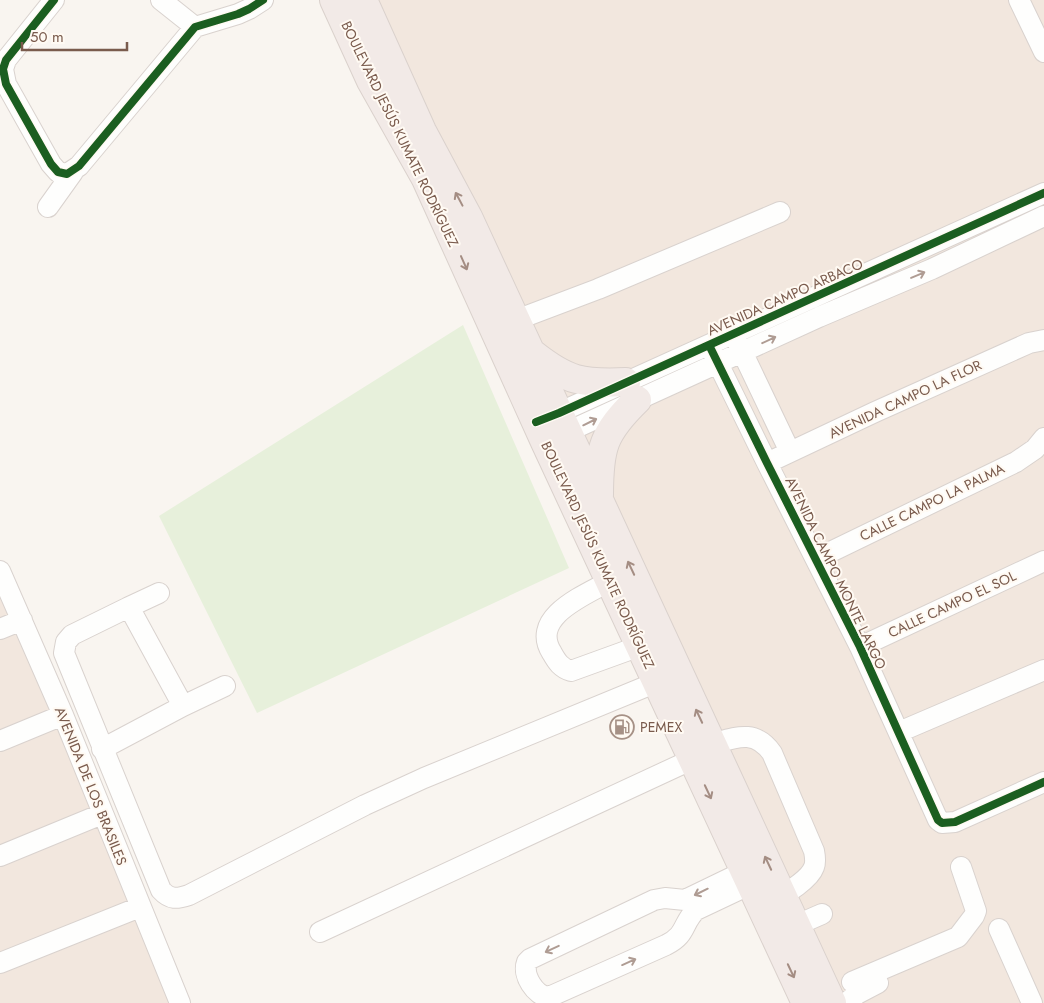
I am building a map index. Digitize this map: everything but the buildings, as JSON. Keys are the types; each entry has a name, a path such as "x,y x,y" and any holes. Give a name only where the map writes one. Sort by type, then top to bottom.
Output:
{"highway":[{"name":"BOULEVARD JESÚS KUMATE RODRÍGUEZ","path":"334,0 383,76 422,131 468,217 531,353 552,427 610,581 657,682 703,751 760,889"},
{"name":"BOULEVARD JESÚS KUMATE RODRÍGUEZ","path":"363,0 383,76 426,179 552,427 599,499 760,889 785,930 850,997"},
{"path":"531,353 553,370 569,377 631,391 620,416 608,436 599,465 599,499"},
{"name":"BOULEVARD JESÚS KUMATE RODRÍGUEZ","path":"785,930 806,1003"}],"street":[{"path":"54,0 6,60 3,73 6,84 51,164 62,174 73,172"},
{"path":"161,0 195,27"},
{"path":"48,207 73,172 195,27 238,14 263,0"},
{"path":"1019,0 1044,52"},
{"name":"AVENIDA CAMPO ARBACO","path":"714,354 733,333 1041,200"},
{"path":"516,320 598,289 780,212"},
{"name":"AVENIDA CAMPO ARBACO","path":"552,427 714,354 742,352 932,269 1044,216"},
{"path":"733,333 790,452"},
{"name":"AVENIDA CAMPO LA FLOR","path":"767,463 1029,343 1044,340"},
{"name":"AVENIDA CAMPO MONTE LARGO","path":"714,354 860,647 899,732 934,816 942,823 956,822 1044,782"},
{"name":"CALLE CAMPO LA PALMA","path":"816,559 1021,459 1035,449 1044,438"},
{"name":"CALLE CAMPO EL SOL","path":"860,647 1044,561"},
{"name":"AVENIDA DE LOS BRASILES","path":"0,571 63,715 178,1002"},
{"path":"610,581 573,602 554,617 546,630 546,639 550,650 560,665 571,671 640,646"},
{"path":"159,593 72,635 66,642 64,653 161,890 166,896 178,898 189,895 374,801 424,778 657,682"},
{"path":"129,606 183,706"},
{"path":"0,629 22,620"},
{"path":"899,732 1044,670"},
{"path":"102,749 225,686"},
{"path":"0,741 63,715"},
{"path":"320,932 733,738 752,737 760,740 772,753 814,851 814,867 809,875 696,910 691,915 684,931 675,941 555,995 544,996 536,992 525,968 526,962 530,959 654,900 665,898 685,900 760,889"},
{"path":"0,856 102,814"},
{"path":"850,997 956,947 959,943 958,937 976,911 961,867"},
{"path":"674,900 686,924"},
{"path":"0,963 140,907"},
{"path":"785,930 822,914"},
{"path":"999,929 1032,1003"}],"shaded area":[{"path":"339,0 1044,0 1044,1003 815,1003"},
{"path":"0,580 172,1003 0,1003"}],"green space":[{"path":"463,325 569,568 257,713 159,516"}],"cycle path":[{"path":"54,0 6,60 3,69 6,84 51,164 58,172 67,174 79,166 195,27 238,14 263,0"},
{"path":"536,422 1044,193"},
{"path":"709,345 860,647 938,820 942,823 955,822 1044,782"}],"place":[{"name":"PEMEX","path":"622,727"}]}
